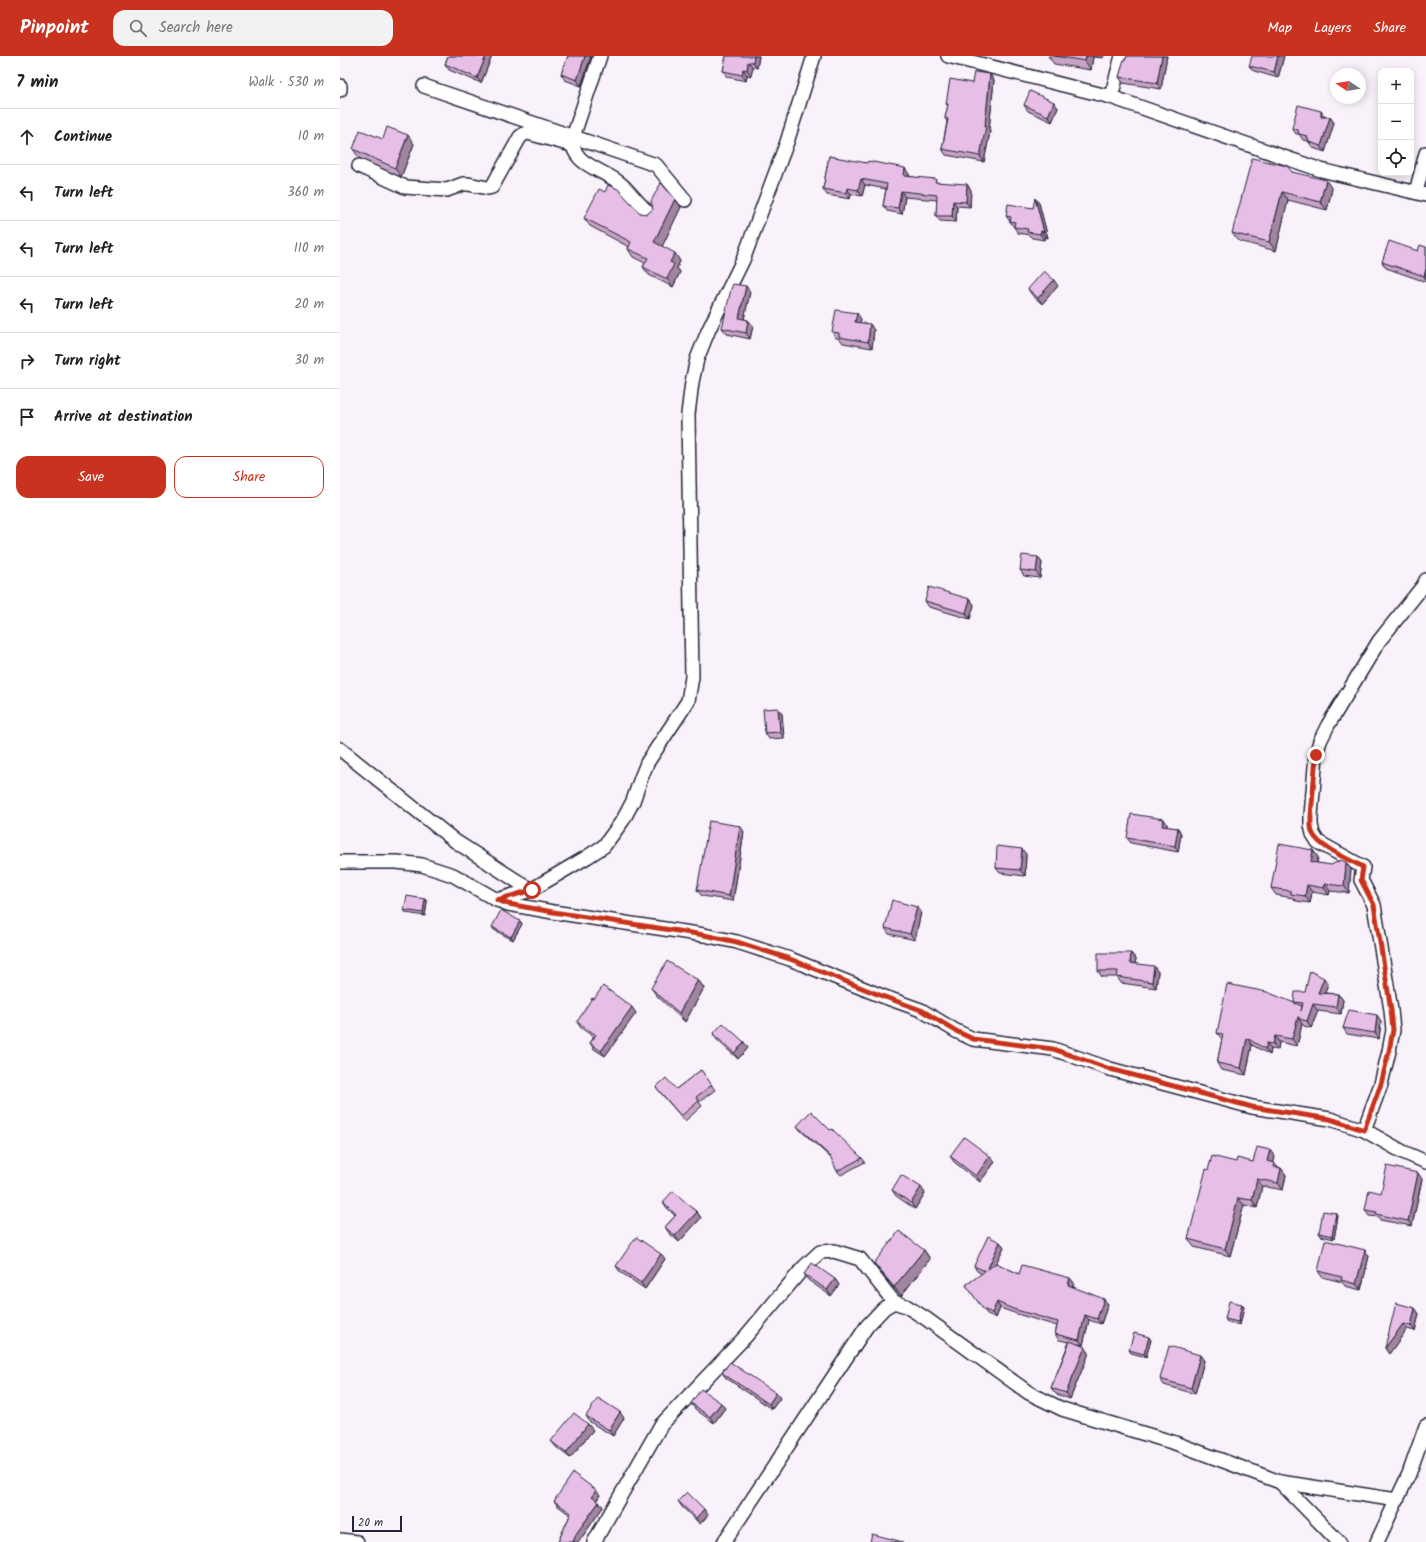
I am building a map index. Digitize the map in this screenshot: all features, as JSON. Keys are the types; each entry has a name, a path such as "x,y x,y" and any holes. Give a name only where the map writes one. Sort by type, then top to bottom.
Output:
{"street":[{"path":"600,56 572,141 576,155 589,165 620,183 641,207 652,215"},
{"path":"497,900 532,890 604,846 623,820 633,802 647,763 688,701 692,677 688,414 692,382 697,359 709,329 743,260 779,164 814,56"},
{"path":"948,56 1111,97 1321,170 1421,194 1426,153"},
{"path":"1111,97 1122,56"},
{"path":"424,86 572,141 656,165 685,200"},
{"path":"360,166 405,187 447,190 463,184 468,184 488,188 492,187 520,137 524,134 528,133 572,141"},
{"path":"1364,1130 1381,1084 1389,1051 1393,1030 1391,1010 1374,905 1361,880 1363,867 1318,842 1313,834 1311,816 1316,755 1320,741 1328,725 1379,641 1423,586 1426,580"},
{"path":"340,749 455,841 532,890"},
{"path":"340,862 397,862 422,866 453,875 497,900 508,904 704,935 737,942 790,959 921,1010 956,1031 973,1039 1053,1049 1110,1069 1252,1107 1330,1119 1364,1130 1403,1152 1426,1162"},
{"path":"594,1542 661,1425 746,1336 804,1266 820,1252 834,1251 860,1259 894,1302 906,1306 925,1318 1029,1393 1062,1410 1175,1443 1280,1482 1397,1500"},
{"path":"724,1542 868,1326 884,1308 894,1302"},
{"path":"1377,1542 1423,1441 1426,1426"},
{"path":"1280,1482 1339,1542"},
{"path":"340,1540 357,1542"}],"building":[{"path":"448,56 486,56 477,78 445,64"},
{"path":"568,56 585,56 577,80 561,74"},
{"path":"726,56 754,56 753,62 748,62 747,70 743,69 742,75 723,71"},
{"path":"1055,56 1086,56 1085,61"},
{"path":"1127,56 1162,56 1157,83 1119,77 1124,59 1126,59"},
{"path":"1252,56 1278,56 1274,72 1249,66"},
{"path":"974,72 990,74 986,126 980,156 942,149 948,119 945,118 950,79 972,83"},
{"path":"1030,91 1054,102 1048,116 1024,105"},
{"path":"1298,105 1321,111 1321,117 1330,117 1321,146 1309,142 1307,136 1299,134 1298,130 1292,128"},
{"path":"387,127 408,135 395,168 353,149 360,130 383,139"},
{"path":"829,156 905,168 904,176 936,179 935,182 967,184 966,202 953,201 952,216 936,216 937,195 901,191 898,208 883,206 887,184 861,179 858,190 847,188 846,193 823,189"},
{"path":"1252,158 1287,166 1292,172 1326,180 1320,202 1282,192 1269,242 1232,233"},
{"path":"661,183 675,199 654,242 675,253 670,262 674,264 667,279 643,267 648,258 628,249 631,242 584,218 599,189 605,192 608,185 618,189 640,213 647,214 653,209 651,201"},
{"path":"1035,198 1044,232 1041,231 1040,234 1027,232 1028,229 1014,227 1015,222 1010,221 1011,217 1006,216 1008,204 1033,208"},
{"path":"1389,241 1418,251 1420,245 1426,247 1426,269 1424,276 1382,262"},
{"path":"1044,271 1054,280 1038,298 1028,289"},
{"path":"733,284 746,286 739,318 748,320 746,333 722,328"},
{"path":"836,310 857,313 855,322 870,324 868,342 839,337 839,333 832,332"},
{"path":"1022,555 1038,557 1036,572 1020,570"},
{"path":"929,587 970,599 966,613 925,601"},
{"path":"778,708 780,732 765,733 763,709"},
{"path":"1131,814 1164,819 1162,826 1178,828 1175,846 1127,838"},
{"path":"709,821 740,826 729,896 697,890"},
{"path":"1279,844 1313,850 1311,862 1331,865 1341,860 1346,862 1344,886 1325,884 1324,888 1307,885 1305,896 1291,894 1291,891 1271,888"},
{"path":"997,846 1022,849 1020,870 996,868"},
{"path":"407,896 425,899 423,913 404,910"},
{"path":"892,900 917,907 910,934 885,928"},
{"path":"501,910 520,921 511,937 492,927"},
{"path":"1098,953 1131,953 1130,963 1154,966 1152,982 1117,977 1118,971 1098,971"},
{"path":"667,961 698,980 679,1013 651,988"},
{"path":"1310,971 1324,978 1318,993 1338,994 1336,1007 1313,1004 1307,1021 1299,1019 1298,1017 1292,1039 1275,1036 1273,1044 1267,1043 1265,1049 1247,1038 1241,1068 1217,1063 1223,1034 1217,1033 1227,984 1267,992 1302,1006 1301,1011 1303,1003 1294,1002 1295,992 1305,992"},
{"path":"603,986 632,1007 601,1051 590,1043 596,1035 577,1022 592,998 594,999"},
{"path":"1349,1010 1377,1015 1375,1033 1343,1028"},
{"path":"723,1023 744,1042 734,1053 713,1034"},
{"path":"701,1070 712,1085 696,1097 699,1101 681,1116 656,1087 666,1078 676,1089"},
{"path":"811,1111 862,1158 837,1171 830,1156 797,1126"},
{"path":"964,1137 990,1156 976,1176 950,1156"},
{"path":"1257,1147 1270,1150 1267,1161 1275,1163 1274,1167 1281,1168 1278,1183 1257,1179 1252,1200 1238,1198 1225,1249 1188,1239 1206,1169 1208,1170 1212,1156 1236,1162 1237,1158 1253,1162"},
{"path":"1387,1166 1418,1173 1408,1221 1365,1210 1369,1190 1381,1193"},
{"path":"901,1175 921,1187 911,1203 892,1190"},
{"path":"673,1191 697,1212 675,1236 665,1227 676,1215 663,1202"},
{"path":"1323,1211 1336,1213 1332,1236 1319,1233"},
{"path":"899,1231 924,1250 894,1287 874,1263"},
{"path":"988,1236 1000,1242 987,1270 996,1263 1019,1274 1022,1265 1070,1278 1068,1285 1104,1299 1097,1319 1085,1315 1079,1340 1055,1334 1058,1322 1013,1309 997,1302 992,1313 983,1309 966,1285 985,1271 974,1266"},
{"path":"636,1237 661,1254 641,1283 616,1266"},
{"path":"1325,1240 1365,1250 1356,1284 1341,1280 1342,1277 1318,1271"},
{"path":"812,1263 835,1279 827,1290 804,1274"},
{"path":"1229,1301 1242,1304 1238,1322 1225,1319"},
{"path":"1396,1303 1415,1308 1411,1326 1403,1324 1385,1348"},
{"path":"1134,1333 1149,1337 1144,1354 1129,1350"},
{"path":"1070,1341 1085,1347 1066,1393 1051,1388"},
{"path":"1169,1346 1200,1355 1191,1388 1160,1379"},
{"path":"730,1362 776,1393 769,1404 722,1373"},
{"path":"701,1389 721,1403 710,1417 691,1403"},
{"path":"598,1398 620,1412 609,1430 586,1416"},
{"path":"574,1413 588,1424 566,1453 551,1441"},
{"path":"573,1473 596,1490 592,1496 599,1502 576,1534 573,1542 558,1542 571,1513 554,1501"},
{"path":"687,1492 704,1509 696,1518 678,1501"},
{"path":"872,1534 903,1542 870,1542"}],"route":[{"path":"532,890 497,900 508,904 553,912 704,935 737,942 790,959 921,1010 956,1031 973,1039 1053,1049 1110,1069 1252,1107 1330,1119 1364,1130 1381,1084 1389,1051 1393,1030 1391,1010 1374,905 1361,880 1363,867 1318,842 1313,834 1311,816 1316,755"}]}
